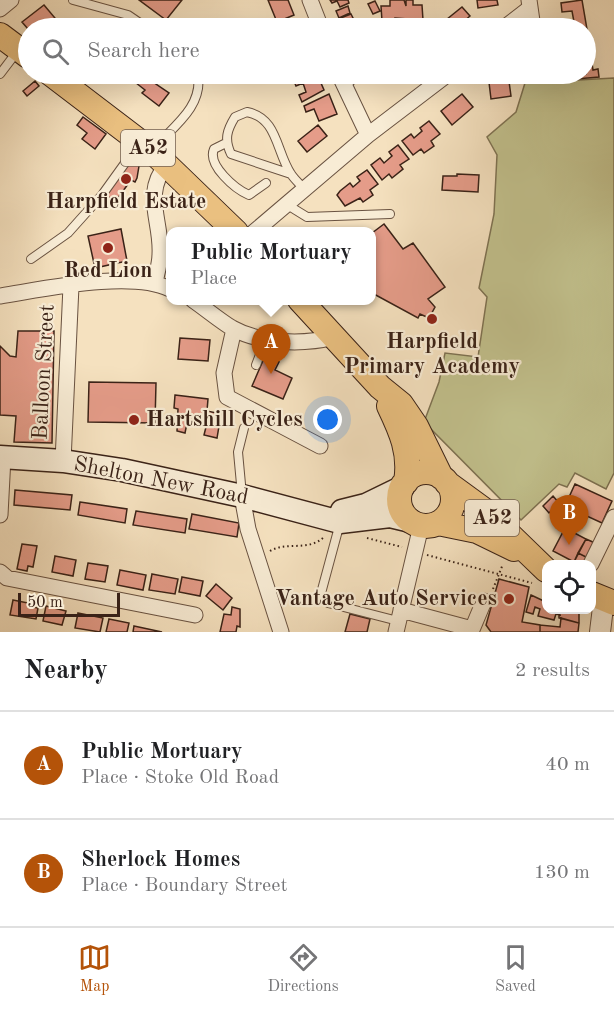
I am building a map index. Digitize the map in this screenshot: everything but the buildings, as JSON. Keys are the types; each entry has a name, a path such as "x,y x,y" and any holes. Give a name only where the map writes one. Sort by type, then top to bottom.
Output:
{"main road":[{"name":"A52","path":"64,84 153,152 232,227"},
{"name":"A52","path":"305,305 380,387 401,404 416,426 444,480 452,505 448,515 423,523 400,503 409,463 400,429 380,387"},
{"name":"Shelton New Road","path":"2,457 63,461 122,470 242,496 333,524 390,516 477,531 510,547 540,570"},
{"name":"A52","path":"404,484 419,473 429,473 444,480 484,510 540,570"},
{"name":"Shelton New Road","path":"333,524 404,484"}],"street":[{"path":"0,9 11,0"},
{"path":"310,0 317,18"},
{"path":"514,18 529,4"},
{"path":"344,84 368,135"},
{"path":"259,227 431,84"},
{"path":"153,152 156,183 152,200 161,253 155,282"},
{"path":"0,296 124,281 155,282 166,287"},
{"name":"Balloon Street","path":"63,461 71,286"},
{"path":"200,305 234,329 302,347 334,337"},
{"path":"234,329 224,373 227,397 290,437 321,446"},
{"path":"0,515 2,457"},
{"path":"242,496 248,529 281,632"},
{"path":"593,560 614,516"},
{"path":"423,523 398,621 474,631 484,601"},
{"path":"0,572 7,578 195,615"},
{"path":"600,632 603,599"}],"lane":[{"path":"73,0 132,18"},
{"path":"0,74 16,47"},
{"path":"31,259 68,233 102,195 153,152 196,102 199,84"},
{"path":"291,174 231,154 226,143 229,128 235,117 247,112 255,113 263,118 272,130 291,174 304,189"},
{"path":"226,143 214,149 212,155 214,164 249,195 266,183"},
{"path":"285,204 307,217 390,214"},
{"path":"256,365 266,338"},
{"path":"242,496 238,452 244,428"},
{"path":"320,597 333,524"},
{"path":"328,603 398,621"}],"path":[{"path":"257,559 274,548 305,547 318,543 333,524 417,552 498,574 540,570"},
{"path":"484,601 491,594 510,547"}],"shaded area":[{"path":"614,78 614,473 606,489 575,473 567,487 559,484 521,520 424,422 439,382 445,353 478,357 487,297 479,288 494,214 497,155 487,137 516,112 525,84 596,84 596,79"}],"place":[{"name":"Harpfield Estate","path":"126,179"},
{"name":"Red Lion","path":"108,248"},
{"name":"Harpfield Primary Academy","path":"432,319"},
{"name":"Public Mortuary","path":"271,374"},
{"name":"Hartshill Cycles","path":"134,420"},
{"name":"Sherlock Homes","path":"569,545"},
{"name":"Vantage Auto Services","path":"509,599"}]}
